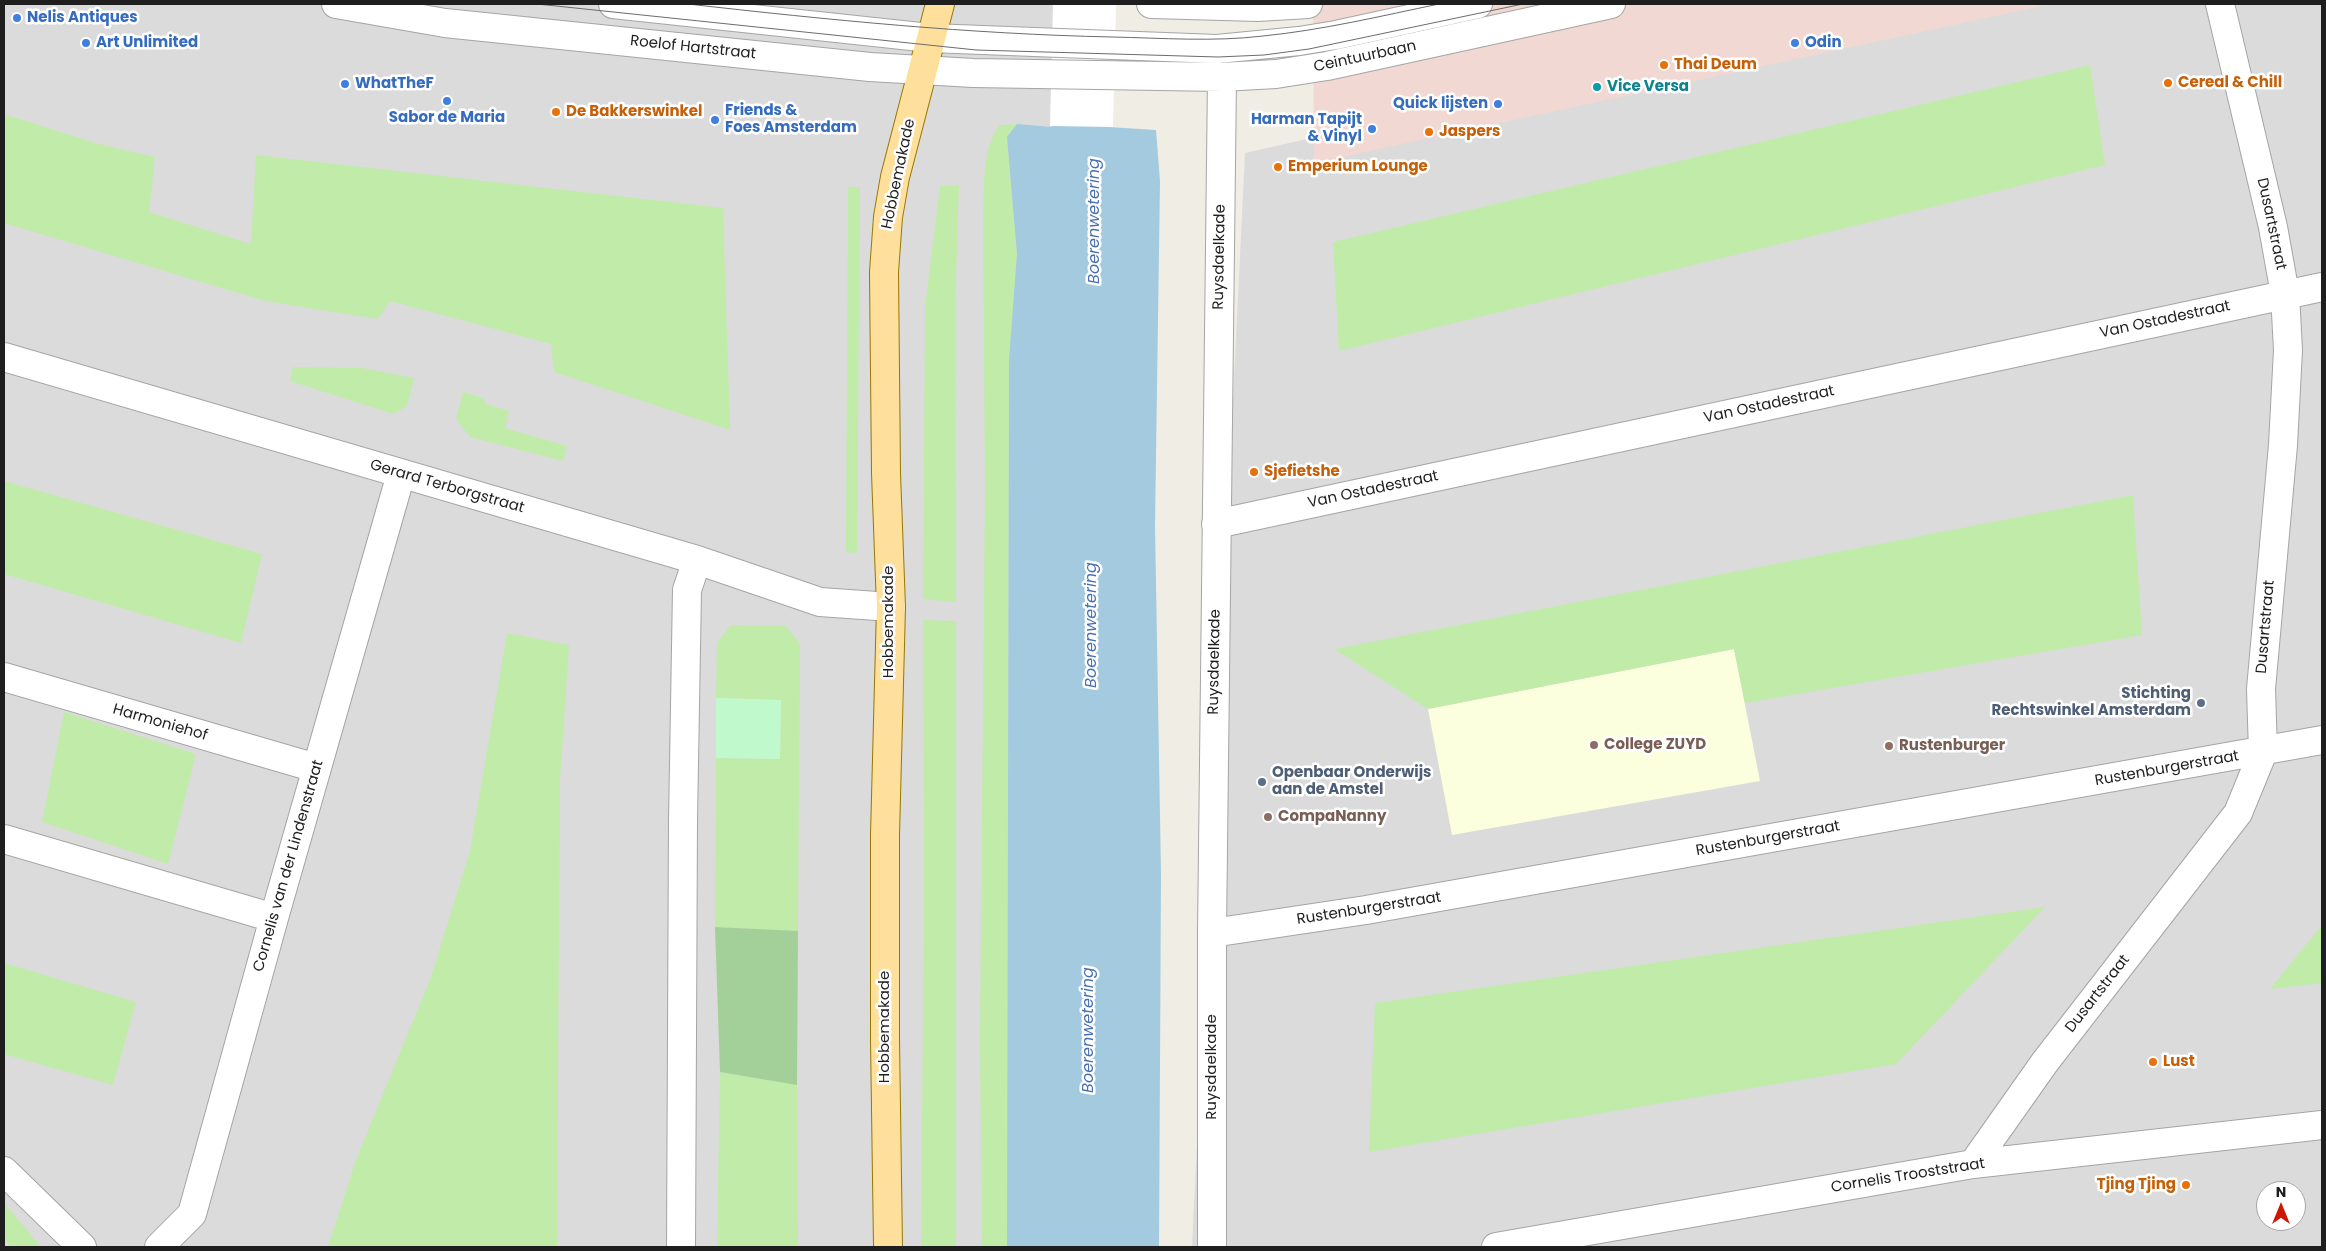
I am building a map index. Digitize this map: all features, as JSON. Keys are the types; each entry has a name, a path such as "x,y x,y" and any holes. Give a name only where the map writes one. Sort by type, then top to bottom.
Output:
{"main road":[{"name":"Hobbemakade","path":"888,1247 884,1040 885,845 892,607 886,473 884,272 888,217 895,177 940,4"}],"street":[{"name":"Roelof Hartstraat","path":"336,4 445,23 870,68 1114,76"},
{"path":"614,4 930,38"},
{"path":"1151,4 1258,6 1308,4"},
{"name":"Ceintuurbaan","path":"930,38 1217,49 1336,35 1478,4"},
{"name":"Ceintuurbaan","path":"1114,76 1222,78 1276,74 1326,66 1611,4"},
{"name":"Dusartstraat","path":"1973,1164 2045,1062 2238,813 2263,752 2261,690 2283,445 2288,350 2285,294 2273,227 2220,4"},
{"name":"Ruysdaelkade","path":"1212,1247 1212,932 1222,78"},
{"name":"Van Ostadestraat","path":"1216,524 2322,287"},
{"name":"Gerard Terborgstraat","path":"4,357 697,560 820,602 892,607"},
{"name":"Cornelis van der Lindenstraat","path":"160,1247 192,1214 316,768 401,474"},
{"path":"681,1247 683,821 687,590 697,560"},
{"name":"Harmoniehof","path":"4,677 316,768"},
{"name":"Rustenburgerstraat","path":"1212,932 1376,909 2322,740"},
{"path":"4,839 274,918"},
{"name":"Cornelis Trooststraat","path":"1496,1247 1973,1164 2322,1125"},
{"path":"4,1171 82,1247"}],"shaded area":[{"path":"4,4 1089,4 1072,1247 4,1247"},
{"path":"1313,4 2051,4 1314,163"},
{"path":"1903,4 2322,4 2322,1247 1192,1247 1245,153"},
{"name":"College ZUYD","path":"1734,649 1760,781 1452,835 1428,709"}],"green space":[{"path":"2090,65 2105,165 1339,351 1333,242"},
{"path":"4,114 95,143 155,157 149,212 251,244 256,155 723,208 730,430 554,372 551,344 390,301 378,319 265,301 4,223"},
{"path":"1017,124 1007,137 1017,254 1009,360 1007,1247 982,1247 980,1038 985,489 983,216 985,168 994,134 1000,125"},
{"path":"959,185 955,304 956,602 923,599 925,306 940,186"},
{"path":"848,187 860,187 857,553 846,552"},
{"path":"293,367 362,368 414,378 407,406 393,414 290,381"},
{"path":"463,392 483,398 486,404 509,411 505,428 567,446 563,461 470,437 456,419"},
{"path":"4,481 262,554 241,643 4,574"},
{"path":"2133,495 2142,635 1745,703 1734,649 1428,709 1334,649"},
{"path":"923,620 956,621 956,1247 921,1247 924,898"},
{"path":"731,625 786,626 800,644 798,931 715,927 716,758 780,759 781,700 716,698 717,643"},
{"path":"507,633 569,645 560,781 557,1247 328,1247 356,1160 431,977 470,851"},
{"path":"716,698 781,700 780,759 716,758"},
{"path":"64,712 196,754 168,864 42,822"},
{"path":"2045,907 1896,1064 1369,1152 1375,1003"},
{"path":"2322,925 2322,983 2270,989"},
{"path":"715,927 798,931 797,1085 720,1072"},
{"path":"4,963 136,1002 113,1085 4,1054"},
{"path":"720,1072 797,1085 798,1247 717,1247"},
{"path":"4,1203 41,1247 11,1247 4,1239"}],"water":[{"name":"Boerenwetering","path":"1055,4 1112,4 1108,127 1156,130 1160,181 1155,525 1161,875 1159,1247 1007,1247 1009,360 1017,254 1007,137 1017,124 1052,127"}],"pier":[{"path":"1053,4 1116,4 1113,127 1050,126"}],"tram line":[{"path":"537,4 976,50 1218,57 1264,55 1309,49 1523,4"},
{"path":"688,4 847,21 1006,33 1169,39 1244,38 1285,33 1352,22 1439,4"}],"place":[{"name":"Nelis Antiques","path":"17,18"},
{"name":"Art Unlimited","path":"86,43"},
{"name":"Odin","path":"1795,43"},
{"name":"Thai Deum","path":"1664,65"},
{"name":"Cereal & Chill","path":"2168,83"},
{"name":"WhatTheF","path":"345,84"},
{"name":"Vice Versa","path":"1597,87"},
{"name":"Sabor de Maria","path":"447,101"},
{"name":"Quick lijsten","path":"1498,104"},
{"name":"De Bakkerswinkel","path":"556,112"},
{"name":"Friends & Foes Amsterdam","path":"715,120"},
{"name":"Harman Tapijt & Vinyl","path":"1372,129"},
{"name":"Jaspers","path":"1429,132"},
{"name":"Emperium Lounge","path":"1278,167"},
{"name":"Sjefietshe","path":"1254,472"},
{"name":"Stichting Rechtswinkel Amsterdam","path":"2201,703"},
{"name":"College ZUYD","path":"1594,745"},
{"name":"Rustenburger","path":"1889,746"},
{"name":"Openbaar Onderwijs aan de Amstel","path":"1262,782"},
{"name":"CompaNanny","path":"1268,817"},
{"name":"Lust","path":"2153,1062"},
{"name":"Tjing Tjing","path":"2186,1185"}]}
